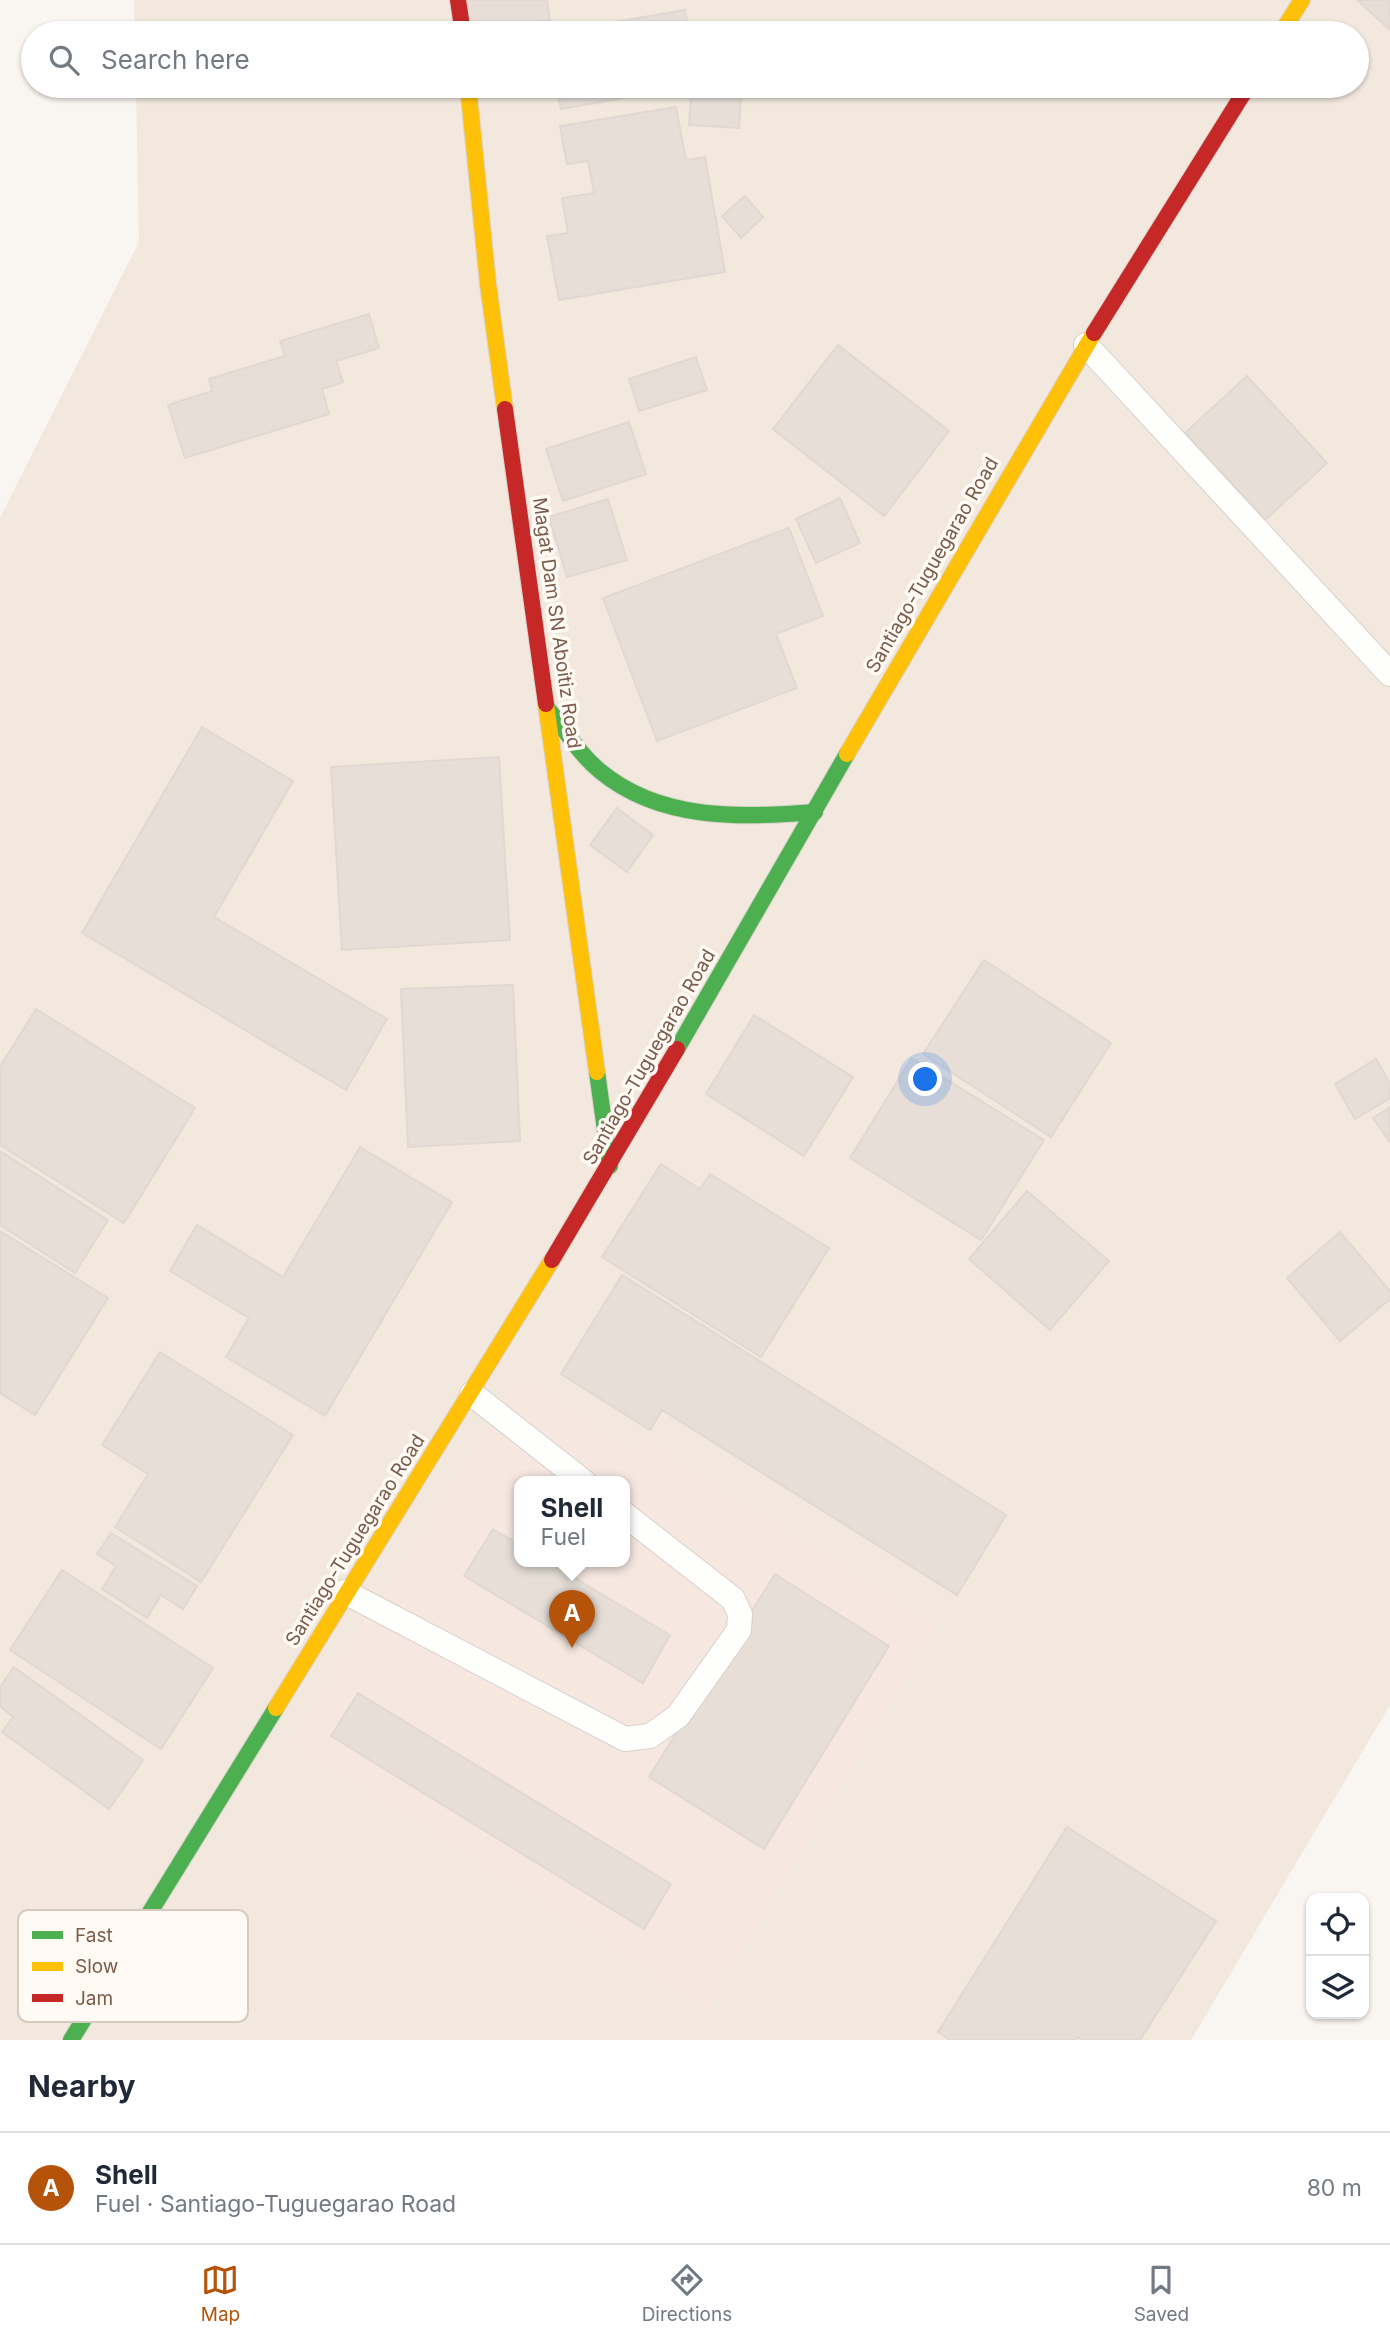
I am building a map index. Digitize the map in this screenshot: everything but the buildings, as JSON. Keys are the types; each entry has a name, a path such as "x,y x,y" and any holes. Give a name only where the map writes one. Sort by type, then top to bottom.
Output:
{"main road":[{"path":"458,0 461,21"},
{"path":"1289,21 1302,0"},
{"name":"Magat Dam SN Aboitiz Road","path":"469,98 488,284 610,1166"},
{"name":"Santiago-Tuguegarao Road","path":"151,1910 345,1592 472,1394 610,1166 909,644 1086,345 1240,98"},
{"path":"548,709 599,770 624,787 654,801 685,811 715,815 770,817 815,812"},
{"name":"Santiago-Tuguegarao Road","path":"71,2040 82,2022"}],"lane":[{"path":"1086,345 1390,674"},
{"path":"472,1394 576,1476"},
{"path":"345,1592 625,1739 650,1736 678,1716 739,1630 740,1614 733,1599 630,1518"}],"shaded area":[{"path":"134,0 1390,0 1390,1705 1191,2040 0,2040 0,518 139,242 136,98 1369,98 1369,21 134,21"},
{"path":"522,1373 635,1453 647,1439 938,1625 707,2010 288,1743"}],"traffic: fast":[{"path":"548,709 592,764 623,787 649,799 675,808 730,815 815,812"},
{"path":"677,1049 847,754"},
{"path":"597,1072 610,1166"},
{"path":"151,1910 276,1708"},
{"path":"71,2040 82,2022"}],"traffic: slow":[{"path":"1289,21 1302,0"},
{"path":"469,98 488,284 505,409"},
{"path":"847,754 1094,333"},
{"path":"546,704 597,1072"},
{"path":"276,1708 552,1260"}],"traffic: jam":[{"path":"458,0 461,21"},
{"path":"1094,333 1241,98"},
{"path":"505,409 546,704"},
{"path":"552,1260 677,1049"}],"place":[{"name":"Shell","path":"572,1648"}]}
